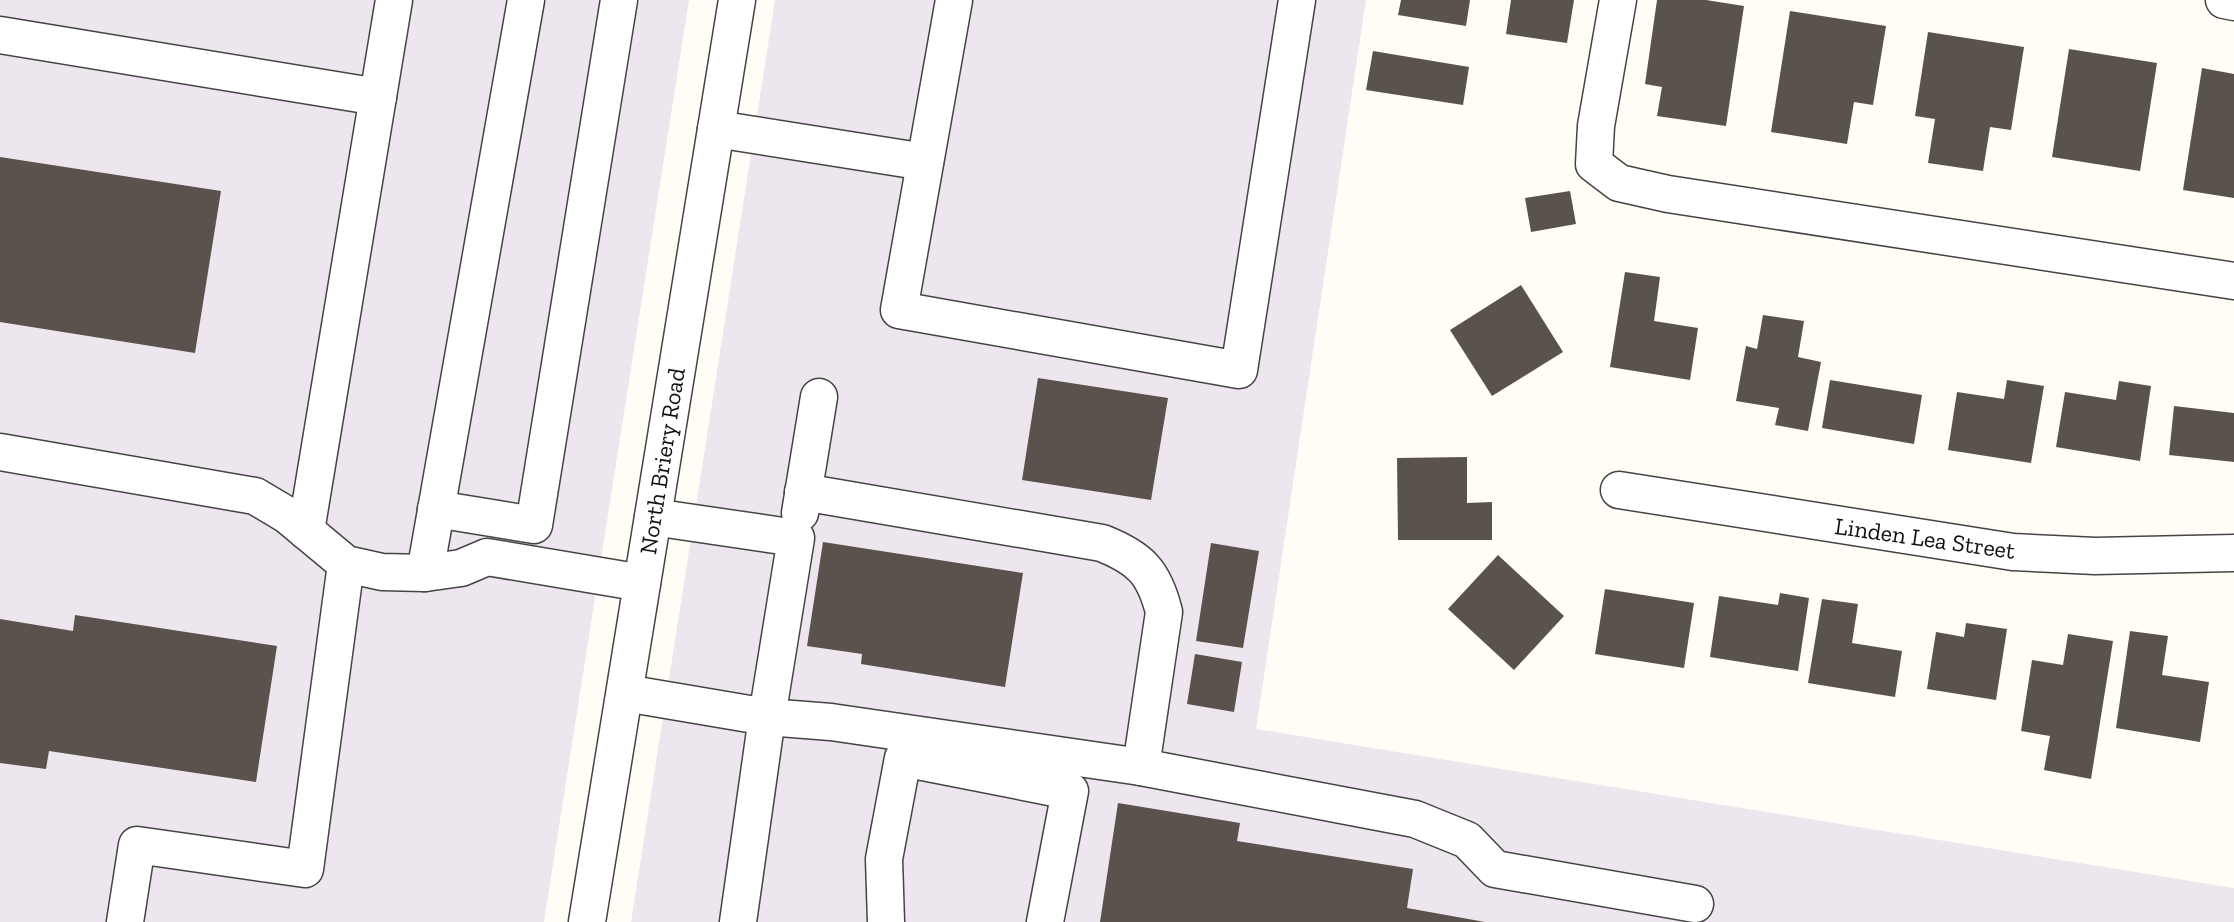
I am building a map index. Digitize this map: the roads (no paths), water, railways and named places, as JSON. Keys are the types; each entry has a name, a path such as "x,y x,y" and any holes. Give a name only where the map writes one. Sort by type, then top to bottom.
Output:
{"street":[{"path":"306,531 394,0"},
{"path":"425,573 526,0"},
{"path":"436,509 534,525 619,0"},
{"name":"North Briery Road","path":"587,922 737,0"},
{"path":"954,0 899,310 1239,370 1297,0"},
{"path":"1618,0 1596,126 1594,164 1619,183 1668,194 2234,281"},
{"path":"2224,0 2234,2"},
{"path":"0,35 378,97"},
{"path":"716,129 925,162"},
{"path":"738,922 767,717 819,397"},
{"path":"0,452 255,496 287,515 346,564 382,572 425,573 461,568 487,557 642,583"},
{"name":"Linden Lea Street","path":"1619,490 2013,552 2095,556 2234,553"},
{"path":"803,492 1102,543 1127,553 1146,569 1159,590 1164,612 1141,767"},
{"path":"653,517 796,538"},
{"path":"125,922 137,845 305,869 346,564"},
{"path":"625,693 767,717 831,722 1074,775"},
{"path":"886,922 884,859 903,758 1074,775 1141,767 1415,819 1467,840 1495,869 1695,904"},
{"path":"1045,922 1074,775"}]}
